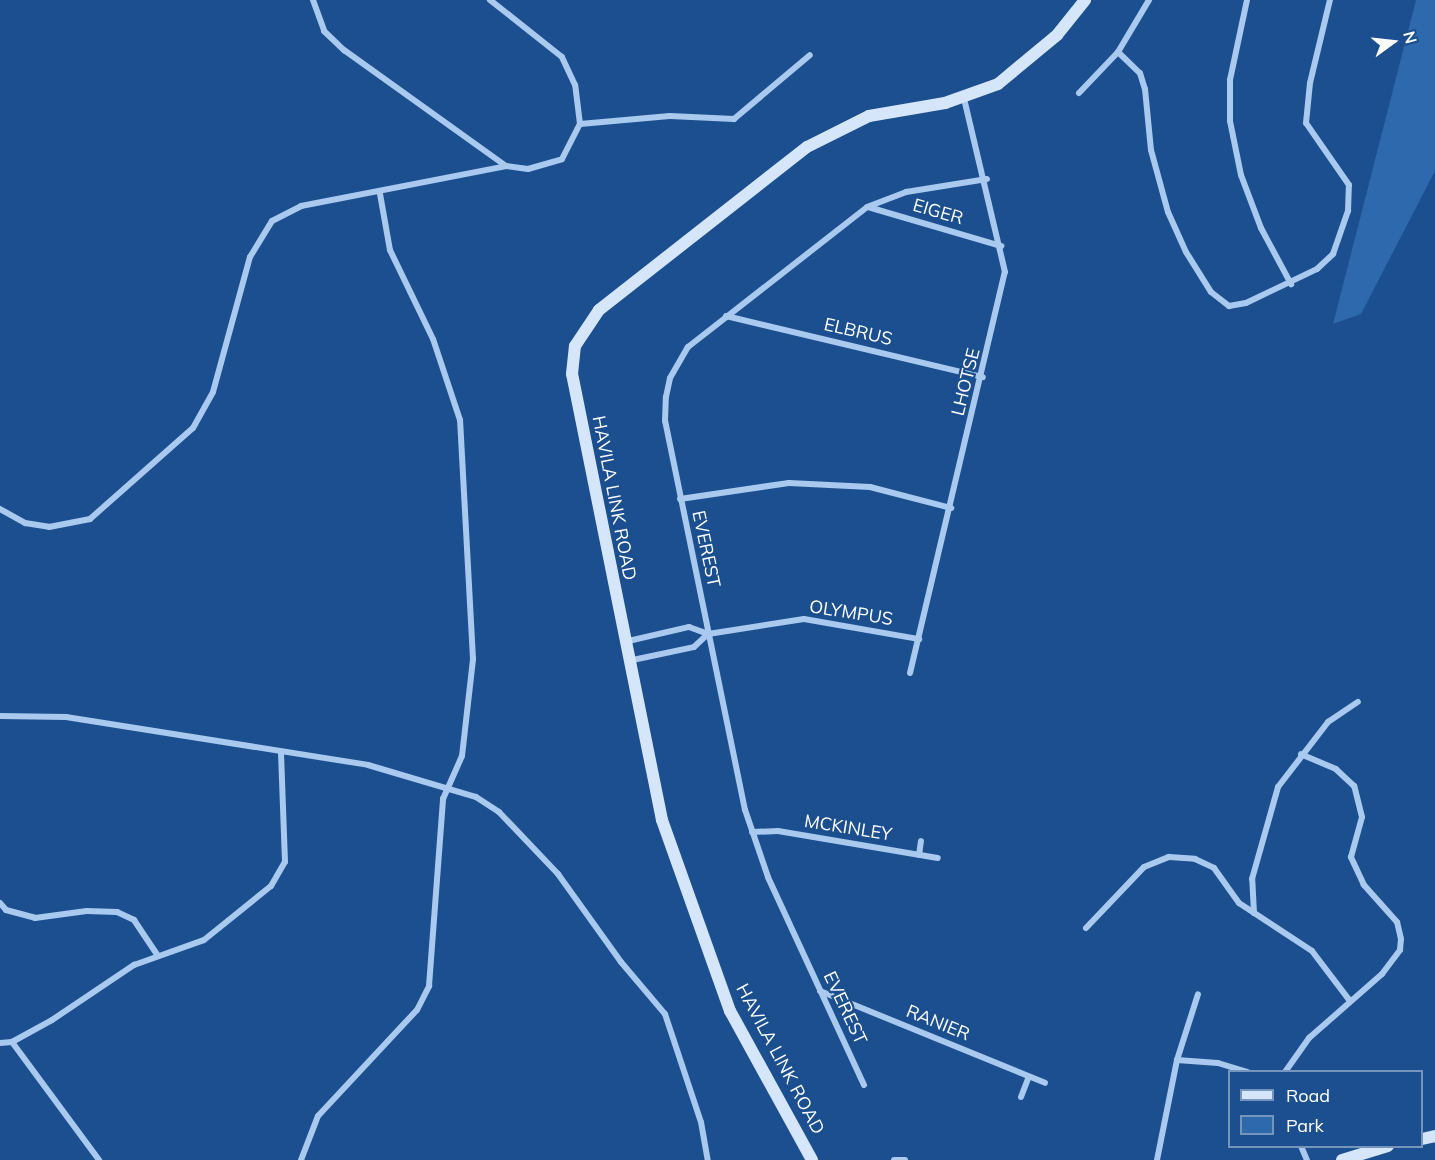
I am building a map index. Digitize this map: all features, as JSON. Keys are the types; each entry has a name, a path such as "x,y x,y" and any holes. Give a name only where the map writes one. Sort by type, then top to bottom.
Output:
{"street":[{"path":"313,0 324,31 344,50 506,166"},
{"path":"0,509 25,524 49,527 90,519 193,428 213,392 250,256 273,221 302,206 380,194 506,166 528,170 562,159 580,124 575,84 562,57 490,0"},
{"name":"HAVILA LINK ROAD","path":"812,1160 730,1011 662,820 628,662 572,374 575,346 585,326 637,278 831,132 869,116 964,98 998,84 1022,68 1085,0"},
{"path":"1079,93 1118,52 1149,0"},
{"path":"1247,0 1230,80 1230,121 1241,175 1261,228 1291,284"},
{"path":"1118,52 1140,73 1151,150 1168,212 1211,292 1229,306 1291,284 1333,254 1348,211 1349,185 1306,123 1310,83 1330,0"},
{"path":"580,124 670,116 734,119 810,55"},
{"name":"LHOTSE","path":"910,673 1003,296 1001,246 987,179 964,98"},
{"name":"EVEREST","path":"864,1084 820,990 752,832 708,634 665,421 670,378 688,347 867,207 906,192 987,179"},
{"path":"301,1160 318,1116 417,1010 429,986 442,869 443,799 462,756 473,658 460,420 433,339 390,250 380,194"},
{"name":"EIGER","path":"867,207 1001,246"},
{"name":"ELBRUS","path":"726,316 983,377"},
{"path":"680,499 789,483 870,488 951,508"},
{"name":"OLYMPUS","path":"708,634 804,619 919,639"},
{"path":"624,642 689,627 708,634 694,647 628,662"},
{"path":"1254,913 1252,879 1265,819 1286,771 1328,722 1358,702"},
{"path":"0,716 66,717 281,754 368,765 450,787 499,812 530,841 665,1014 701,1122 708,1160"},
{"path":"0,1043 12,1042 107,981 158,956 204,940 234,920 271,886 281,870 286,836 281,754"},
{"path":"1286,1070 1309,1038 1382,974 1400,950 1401,939 1397,922 1364,885 1351,857 1362,817 1354,786 1336,769 1301,754"},
{"name":"MCKINLEY","path":"752,832 778,831 938,858"},
{"path":"919,855 921,841"},
{"path":"1086,928 1144,867 1169,856 1195,859 1214,868 1239,903 1312,951 1350,1001"},
{"path":"0,903 6,909 35,918 87,911 117,912 134,920 158,956"},
{"name":"RANIER","path":"820,990 1045,1083"},
{"path":"1157,1160 1177,1060 1198,994"},
{"path":"12,1042 99,1160"},
{"path":"1177,1060 1218,1063 1244,1070"},
{"path":"1021,1097 1029,1076"},
{"path":"1342,1160 1381,1148"},
{"path":"894,1160 905,1160"}],"green space":[{"path":"1416,0 1435,0 1435,171 1361,314 1333,324"}]}
